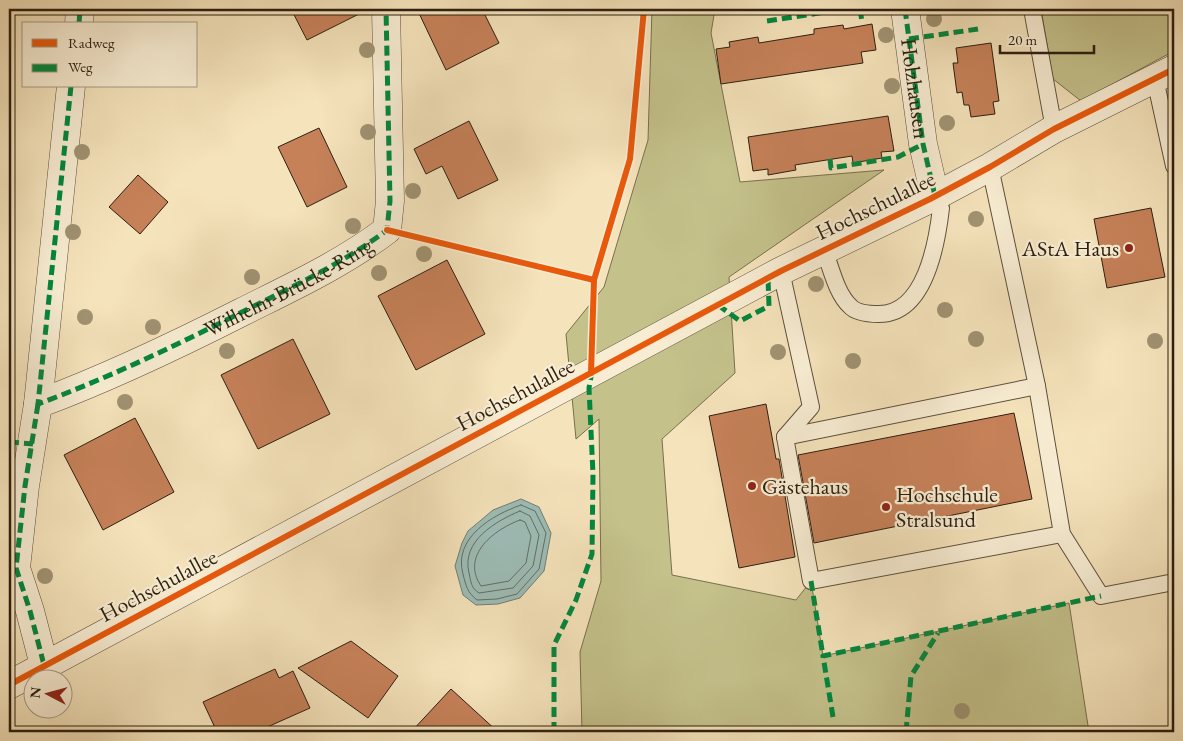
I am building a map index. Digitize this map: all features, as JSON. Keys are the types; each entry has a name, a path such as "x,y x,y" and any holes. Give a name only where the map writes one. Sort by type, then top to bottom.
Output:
{"street":[{"path":"79,22 80,9"},
{"name":"Wilhelm-Brücke-Ring","path":"38,404 98,382 292,287 359,252 387,230 390,201 386,9"},
{"name":"Holzhausen","path":"905,9 932,197"},
{"name":"Hochschulallee","path":"9,685 781,271 932,197 990,167 1054,129 1165,74"},
{"path":"44,665 30,611 16,568 25,486 38,404 72,88"}],"lane":[{"path":"1032,9 1054,129"},
{"path":"1165,74 1174,166"},
{"path":"990,167 1037,386 1062,534 1100,596 1174,582"},
{"path":"824,250 842,294 850,307 875,314 896,311 912,300 924,278 938,240 941,208 932,197"},
{"path":"781,271 811,407 785,437"},
{"path":"785,437 1037,386"},
{"path":"785,437 811,581 1062,534"}],"shaded area":[{"path":"652,9 715,9 711,33 740,182 884,170 729,277 735,373 662,439 672,575 796,600 811,581 823,656 1069,603 1089,732 582,732 580,652 601,581 599,419 576,439 566,334 604,287 648,140"},
{"path":"1041,9 1174,9 1174,51 1081,101 1053,79"}],"water":[{"path":"521,499 539,507 551,533 544,571 520,598 498,604 476,605 463,595 455,566 462,543 468,531 493,510"}],"building":[{"path":"291,9 369,9 307,40"},
{"path":"417,9 482,9 499,43 446,70"},
{"path":"872,24 876,50 861,52 863,63 721,84 716,49 730,47 729,42 758,37 759,43 814,34 814,29 843,25 844,29"},
{"path":"991,43 999,101 993,102 995,114 971,117 969,105 964,105 962,92 957,93 953,63 958,63 956,48"},
{"path":"888,116 894,151 881,152 882,158 853,163 852,156 795,165 796,170 768,175 768,169 753,171 748,137"},
{"path":"469,121 498,180 458,199 442,166 426,174 414,149"},
{"path":"319,128 347,187 307,207 278,147"},
{"path":"138,175 168,202 140,234 109,207"},
{"name":"AStA Haus","path":"1151,208 1165,277 1107,288 1094,219"},
{"path":"447,260 485,334 416,370 378,296"},
{"path":"293,339 330,414 258,449 221,375"},
{"name":"Gästehaus","path":"766,404 776,459 779,459 795,557 739,568 709,416"},
{"path":"1014,413 1032,499 814,543 798,455"},
{"path":"135,418 174,492 103,530 64,455"},
{"path":"351,641 398,676 368,718 298,668"},
{"path":"275,669 279,678 293,671 310,708 256,732 217,732 203,702"},
{"path":"451,689 498,732 411,732"}],"marked path":[{"path":"79,22 80,9"},
{"path":"71,88 38,404 116,372 217,325 335,264 387,230 390,201 386,9"},
{"path":"767,21 845,9"},
{"path":"860,9 862,22"},
{"path":"905,9 923,144 935,196"},
{"path":"909,39 978,29"},
{"path":"830,159 831,168 898,157 923,144"},
{"path":"718,305 740,321 769,306 768,278"},
{"path":"554,732 554,645 576,600 592,554 593,474 589,388 592,371"},
{"path":"38,404 25,486 16,568 30,611 44,665"},
{"path":"9,442 33,444"},
{"path":"811,581 823,656"},
{"path":"833,717 823,656 1101,596"},
{"path":"906,732 911,676 938,633"}],"cycle path":[{"path":"591,373 594,280 630,159 644,9"},
{"path":"9,685 781,271 930,199 990,167 1054,129 1174,69"},
{"path":"387,230 594,280"}],"place":[{"name":"AStA Haus","path":"1129,248"},
{"name":"Gästehaus","path":"752,486"},
{"name":"Hochschule Stralsund","path":"886,507"}]}
